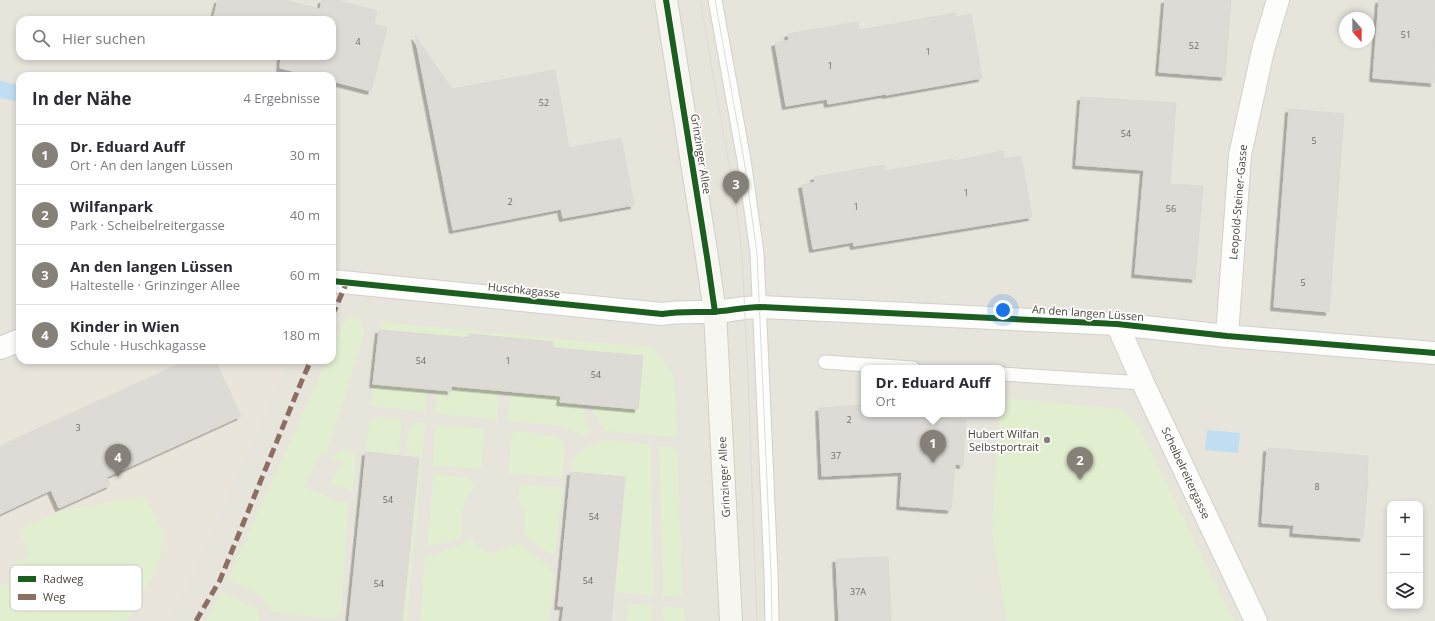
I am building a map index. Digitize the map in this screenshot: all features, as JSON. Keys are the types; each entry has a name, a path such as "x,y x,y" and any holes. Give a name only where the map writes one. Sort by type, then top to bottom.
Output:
{"street":[{"name":"Grinzinger Allee","path":"666,0 715,312 731,621"},
{"name":"Leopold-Steiner-Gasse","path":"1227,336 1240,155 1263,50 1278,0"},
{"name":"Huschkagasse","path":"336,281 662,314 674,312 715,312"},
{"name":"An den langen Lüssen","path":"715,312 745,307 760,307 1117,324 1227,336 1435,353"},
{"name":"Scheibelreitergasse","path":"1117,324 1143,383 1256,621"},
{"path":"0,348 16,342"}],"lane":[{"path":"715,0 746,174 757,253 772,621"},
{"path":"825,362 870,365"},
{"path":"1005,374 1143,383"}],"shaded area":[{"path":"0,0 1435,0 1435,621 0,621"},
{"path":"44,364 287,364 195,571 168,621 0,621 0,383"}],"green space":[{"path":"347,317 358,319 363,324 365,332 326,455 321,453 304,487 337,501 349,503 341,613 333,619 274,612 257,593 227,580 325,364 336,364 336,341"},
{"path":"382,322 654,348 674,376 677,434 674,437 605,431 595,416 592,406 638,409 643,355 553,347 553,342 468,333 468,338 379,329"},
{"path":"373,385 428,390 425,412 371,406"},
{"path":"452,386 500,391 497,420 435,413 437,390 451,392"},
{"path":"511,392 560,397 560,402 583,405 586,421 591,431 584,435 560,426 507,420"},
{"path":"1005,398 1121,409 1140,429 1234,621 1007,621 992,532 999,417 1005,417"},
{"path":"377,417 399,419 402,424 398,455 366,451 369,422"},
{"path":"421,422 425,424 407,621 403,621 420,456 407,454 408,429 413,424"},
{"path":"438,425 479,428 484,432 481,469 433,466 435,427"},
{"path":"518,431 557,437 564,441 565,454 562,478 508,473 512,434"},
{"path":"605,440 646,444 651,447 654,596 615,591 626,477 572,472 573,458 589,446"},
{"path":"659,447 667,447 677,450 683,595 663,596"},
{"path":"349,449 356,453 353,491 330,485 341,462 332,458 339,451"},
{"path":"434,474 470,478 475,485 473,491 465,501 463,508 462,536 452,541 427,546"},
{"path":"520,484 563,488 555,555 543,550 523,535 525,516 523,508 517,498"},
{"path":"144,496 164,531 158,568 142,596 142,565 15,565 14,563 30,557 19,531 60,511"},
{"path":"471,540 489,552 499,551 520,543 549,567 554,575 549,621 420,621 425,558"},
{"path":"10,582 10,611 133,611 126,621 0,621 0,586"},
{"path":"222,593 254,607 259,613 259,621 205,621"},
{"path":"629,604 652,605 652,621 627,621"},
{"path":"663,607 684,608 685,621 664,621"}],"water":[{"path":"0,81 16,84 16,101 0,98"},
{"path":"1207,430 1240,433 1238,453 1205,450"}],"building":[{"path":"218,0 283,0 320,9 322,0 336,0 377,11 374,24 387,28 371,91 336,82 336,72 296,72 280,68 281,60 336,60 336,16 214,16"},
{"path":"1165,0 1231,0 1225,77 1159,72"},
{"path":"1379,0 1435,0 1434,83 1373,78"},
{"path":"955,13 956,17 971,14 982,78 828,104 827,99 786,106 775,43 789,40 788,34 858,22 859,30"},
{"path":"415,36 452,89 555,70 569,148 621,138 634,205 563,218 561,209 453,230"},
{"path":"1081,97 1176,103 1170,184 1203,186 1195,279 1135,274 1144,170 1076,165"},
{"path":"1289,109 1344,114 1329,312 1274,307"},
{"path":"1003,151 1004,159 1021,156 1032,217 854,246 853,242 813,249 802,185 815,182 814,177 884,165 885,171 953,159 954,161"},
{"path":"379,330 469,338 469,334 553,342 553,348 643,356 638,409 560,402 561,396 451,386 451,391 373,384"},
{"path":"179,364 217,364 241,416 107,477 110,485 59,508 51,490 0,514 0,446"},
{"path":"861,405 861,417 915,417 966,420 963,465 955,464 951,510 900,506 902,472 822,476 819,408"},
{"path":"1267,448 1368,456 1368,481 1363,538 1293,533 1294,525 1262,523"},
{"path":"366,452 419,458 402,621 349,621"},
{"path":"571,472 625,477 611,621 562,621 564,606 558,606"},
{"path":"888,557 891,621 839,621 836,559"}],"tram line":[{"path":"700,0 736,204 742,255 757,621"},
{"path":"715,0 744,160 757,253 772,621"}],"marked path":[{"path":"336,307 347,282"},
{"path":"196,621 220,580 309,364"}],"cycle path":[{"path":"666,0 715,312"},
{"path":"336,281 662,314 681,312 713,312 760,307 1117,324 1227,336 1435,353"}],"place":[{"name":"An den langen Lüssen","path":"736,204"},
{"name":"Hubert Wilfan Selbstportrait","path":"1047,440"},
{"name":"Dr. Eduard Auff","path":"933,463"},
{"name":"Kinder in Wien","path":"118,477"},
{"name":"Wilfanpark","path":"1080,480"}]}
